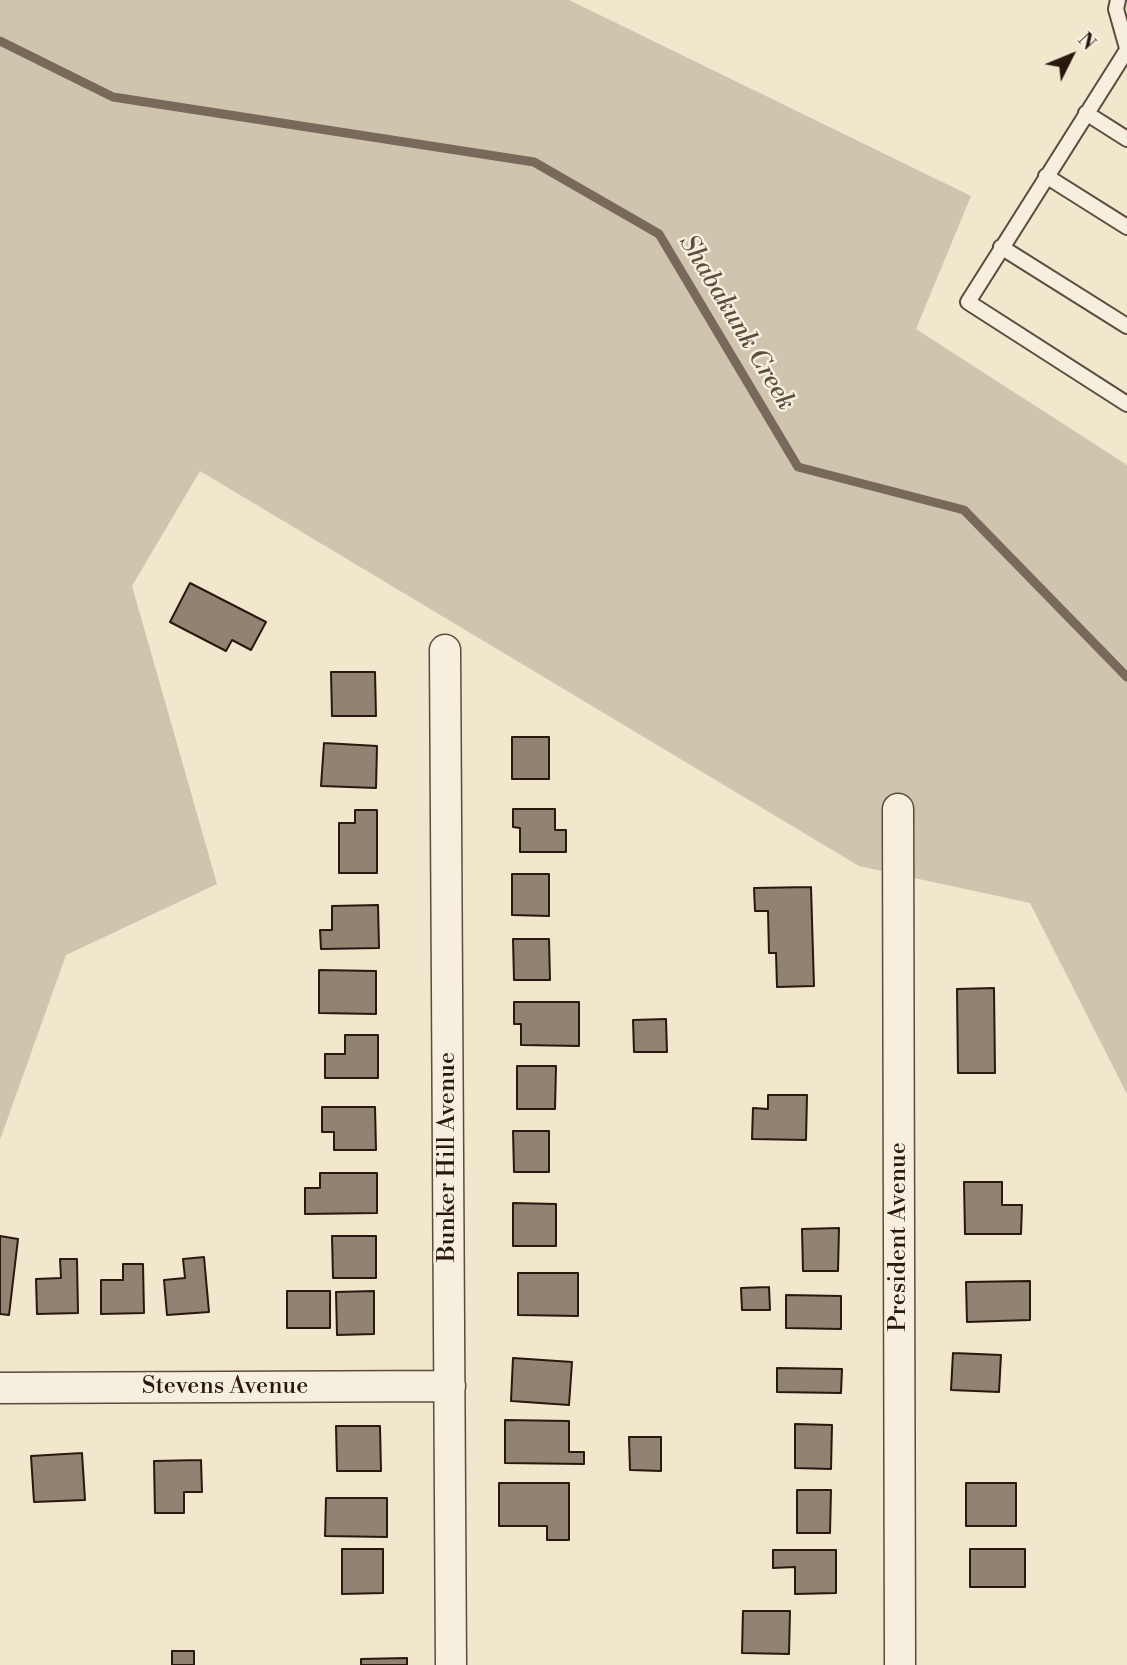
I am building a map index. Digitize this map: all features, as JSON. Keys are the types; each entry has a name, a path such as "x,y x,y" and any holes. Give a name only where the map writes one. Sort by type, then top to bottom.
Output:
{"street":[{"name":"Bunker Hill Avenue","path":"445,650 451,1665"},
{"name":"President Avenue","path":"898,809 901,1665"},
{"name":"Stevens Avenue","path":"0,1388 450,1386"}],"lane":[{"path":"1118,0 1116,9 1127,49 968,302 1127,404"},
{"path":"1086,113 1127,139"},
{"path":"1046,176 1127,227"},
{"path":"1001,247 1127,326"}],"shaded area":[{"path":"0,0 569,0 971,196 916,329 1127,465 1127,1094 1030,903 859,866 200,471 132,586 217,884 66,955 0,1140"}],"building":[{"path":"190,583 266,622 251,650 232,640 226,651 170,622"},
{"path":"331,672 375,672 376,716 332,716"},
{"path":"512,737 549,737 549,779 512,779"},
{"path":"324,743 377,746 376,788 321,786"},
{"path":"513,809 555,809 555,830 566,830 566,852 520,852 520,828 513,827"},
{"path":"355,810 377,810 377,873 339,873 339,823 355,823"},
{"path":"512,874 549,874 549,916 512,915"},
{"path":"811,887 814,986 777,987 776,953 769,953 768,911 755,911 754,888"},
{"path":"378,905 379,948 321,949 320,930 332,930 332,906"},
{"path":"513,939 549,939 550,980 514,980"},
{"path":"319,970 376,971 376,1014 319,1013"},
{"path":"994,988 995,1073 958,1073 957,989"},
{"path":"514,1002 579,1002 579,1046 521,1045 521,1024 514,1024"},
{"path":"666,1019 667,1052 634,1052 633,1020"},
{"path":"345,1035 378,1035 378,1078 325,1078 325,1054 345,1054"},
{"path":"517,1066 556,1066 555,1109 517,1109"},
{"path":"768,1095 807,1095 806,1140 752,1139 753,1108 768,1109"},
{"path":"322,1107 375,1107 376,1150 334,1150 334,1132 322,1132"},
{"path":"513,1131 549,1131 549,1172 514,1172"},
{"path":"320,1173 377,1173 377,1213 305,1214 305,1188 320,1188"},
{"path":"964,1182 1002,1182 1002,1205 1022,1205 1021,1234 965,1234"},
{"path":"513,1203 556,1204 556,1246 513,1246"},
{"path":"839,1228 838,1271 803,1271 802,1229"},
{"path":"0,1236 18,1239 9,1315 0,1314"},
{"path":"332,1236 376,1236 376,1278 333,1278"},
{"path":"204,1257 209,1312 167,1315 164,1280 185,1278 183,1259"},
{"path":"60,1259 77,1259 78,1313 37,1314 36,1279 61,1278"},
{"path":"123,1264 143,1264 144,1313 101,1314 101,1280 123,1280"},
{"path":"518,1273 578,1273 578,1316 518,1315"},
{"path":"1030,1281 1030,1320 967,1322 966,1282"},
{"path":"769,1287 770,1310 742,1310 741,1288"},
{"path":"287,1291 330,1291 330,1328 287,1328"},
{"path":"374,1291 374,1334 337,1335 336,1292"},
{"path":"786,1295 841,1296 841,1329 786,1328"},
{"path":"953,1353 1001,1355 999,1392 951,1390"},
{"path":"513,1358 572,1362 569,1405 511,1401"},
{"path":"777,1368 842,1369 841,1393 777,1392"},
{"path":"505,1420 569,1421 569,1452 584,1452 584,1464 505,1463"},
{"path":"795,1424 832,1425 831,1469 795,1468"},
{"path":"336,1426 380,1426 381,1471 337,1471"},
{"path":"629,1437 661,1437 661,1471 630,1470"},
{"path":"82,1453 85,1500 34,1502 31,1456"},
{"path":"201,1460 202,1492 184,1492 184,1513 155,1513 154,1461"},
{"path":"499,1483 569,1483 569,1540 547,1540 547,1526 499,1526"},
{"path":"966,1483 1016,1483 1016,1526 966,1526"},
{"path":"797,1490 831,1490 830,1533 797,1533"},
{"path":"326,1498 387,1498 387,1537 325,1536"},
{"path":"342,1549 383,1549 383,1593 342,1594"},
{"path":"970,1549 1025,1549 1025,1587 970,1587"},
{"path":"773,1550 836,1550 836,1593 795,1594 795,1567 773,1568"},
{"path":"743,1611 790,1611 789,1654 742,1653"},
{"path":"172,1651 194,1651 194,1665 172,1665"},
{"path":"407,1658 407,1665 361,1665 361,1659"}],"waterway":[{"name":"Shabakunk Creek","path":"0,41 113,97 534,162 659,234 798,467 964,510 1127,677"}]}
